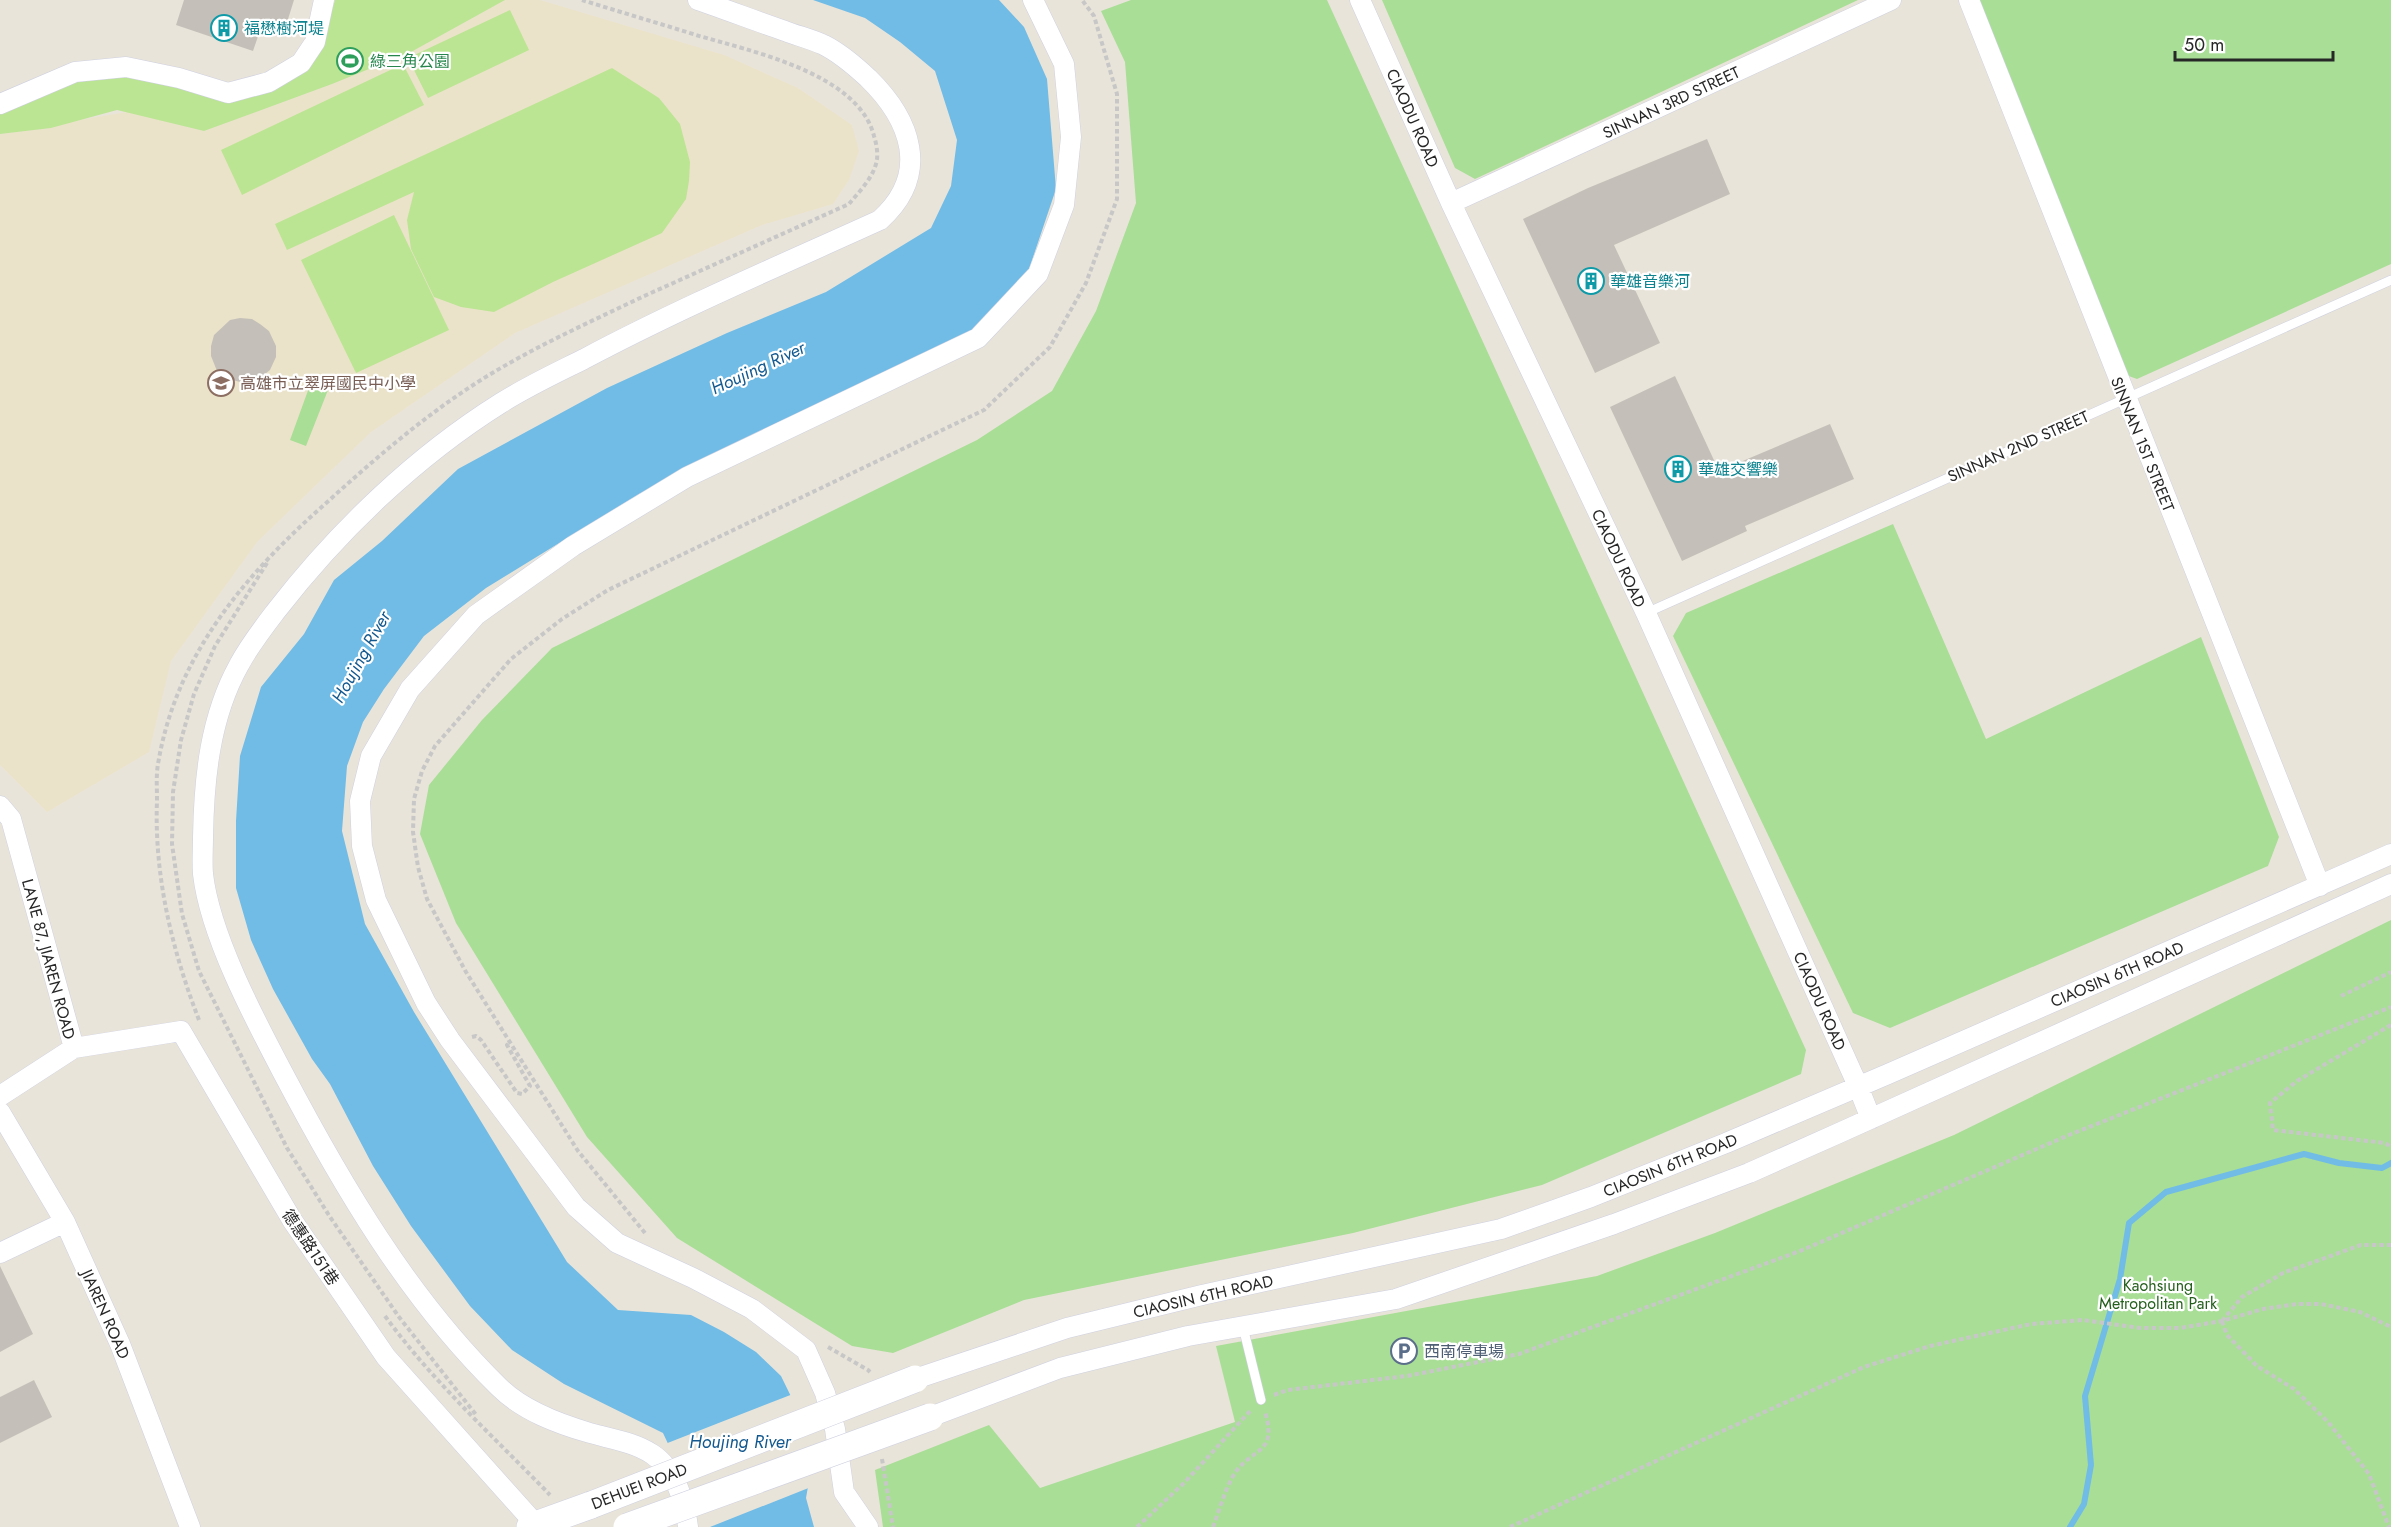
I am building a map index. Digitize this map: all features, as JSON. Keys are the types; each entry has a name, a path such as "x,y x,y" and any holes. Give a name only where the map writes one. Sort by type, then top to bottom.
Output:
{"street":[{"path":"0,104 75,72 126,67 180,78 228,93 269,82 301,63 315,42 324,0"},
{"path":"688,1527 683,1500 676,1483 667,1468 655,1455 633,1444 582,1431 537,1414 507,1395 477,1366 443,1326 393,1260 306,1116 267,1042 226,954 212,912 203,873 204,796 210,752 219,712 236,668 297,585 352,523 422,461 504,401 645,327 880,220 894,208 909,176 910,149 908,135 902,121 881,91 848,60 824,45 698,0"},
{"path":"868,1527 844,1492 835,1429 825,1393 806,1350 752,1309 693,1278 617,1243 576,1207 450,1040 426,1003 376,900 362,846 360,801 371,756 410,689 476,615 573,546 687,477 978,338 1038,274 1064,205 1071,137 1064,64 1033,0"},
{"name":"CIAODU ROAD","path":"1360,0 1451,203 1646,613 1871,1119"},
{"name":"SINNAN 3RD STREET","path":"1451,203 1891,0"},
{"name":"SINNAN 1ST STREET","path":"1969,0 2125,399 2320,886"},
{"name":"LANE 87, JIAREN ROAD","path":"0,1096 74,1048 4,818"},
{"name":"CIAOSIN 6TH ROAD","path":"915,1379 1068,1328 1202,1295 1501,1228 1601,1193 1726,1143 2391,854"},
{"name":"CIAOSIN 6TH ROAD","path":"930,1417 1060,1368 1188,1336 1396,1299 1513,1260 1749,1173 2391,884"},
{"name":"德惠路151巷","path":"74,1048 181,1031 292,1220 386,1357 535,1526"},
{"name":"JIAREN ROAD","path":"0,1112 65,1222 120,1344 190,1527"},
{"path":"0,1253 65,1222"},
{"name":"DEHUEI ROAD","path":"535,1526 915,1379"},
{"name":"DEHUEI ROAD","path":"627,1527 930,1417"}],"lane":[{"name":"SINNAN 2ND STREET","path":"1646,613 2391,280"},
{"path":"1243,1327 1261,1400"}],"path":[{"path":"649,1237 578,1151 466,972 427,899 417,867 413,832 414,799 422,771 435,746 511,659 562,619 608,590 984,410 1050,347 1086,283 1117,199 1117,94 1094,16 1082,0"},
{"path":"273,553 214,646 194,694 181,740 173,792 172,844 182,914 199,971 287,1148 330,1217 399,1317 492,1435"},
{"path":"2341,996 2391,972"},
{"path":"1137,1527 1185,1482 1261,1400 1288,1390 1407,1376 1519,1354 1800,1251 2069,1135 2391,1007"},
{"path":"2391,1025 2297,1081 2270,1103 2273,1130 2385,1143 2391,1147"},
{"path":"450,1040 476,1036 517,1093 522,1094 530,1086 507,1046 510,1043"},
{"path":"2222,1321 2242,1298 2283,1274 2361,1245 2391,1245"},
{"path":"1510,1527 1864,1367 1930,1346 2020,1327 2083,1320 2140,1328 2181,1328 2222,1321 2263,1309 2297,1304 2321,1304 2360,1312 2391,1328"},
{"path":"2222,1321 2227,1335 2257,1366 2294,1389 2328,1422 2369,1474 2389,1527"},
{"path":"827,1347 868,1370"},
{"path":"1213,1527 1232,1476 1269,1439 1270,1429 1261,1400"},
{"path":"881,1455 893,1527"}],"shaded area":[{"name":"高雄市立翠屏國民中小學","path":"505,0 540,0 724,55 798,88 852,125 859,151 849,180 833,204 762,225 515,333 371,432 257,542 171,661 149,752 47,812 0,765 0,134 51,128 73,121 127,112 204,131 411,52"}],"green space":[{"name":"綠三角公園","path":"335,0 505,0 411,52 204,131 117,110 51,128 0,134 0,106 75,72 128,72 233,97 321,49"},
{"path":"1131,0 1327,0 1806,1050 1801,1074 1542,1185 1353,1233 1024,1300 893,1353 852,1346 677,1238 587,1137 456,923 420,834 429,785 482,720 552,648 977,440 1052,391 1096,311 1136,203 1125,62 1101,11"},
{"path":"1382,0 1858,0 1475,179 1455,168"},
{"path":"1976,0 2391,0 2391,264 2137,379 2126,375"},
{"path":"510,10 529,50 428,98 408,58"},
{"path":"403,64 424,105 242,195 221,150"},
{"path":"612,68 659,98 680,124 690,162 689,181 686,199 662,233 553,282 494,312 461,307 434,297 411,249 407,220 414,192 287,250 275,224"},
{"path":"394,215 449,330 356,373 301,260"},
{"path":"310,385 328,390 306,446 290,440"},
{"path":"1893,524 1986,739 2201,637 2279,837 2268,866 1890,1028 1853,1013 1673,636 1686,613"},
{"name":"Kaohsiung Metropolitan Park","path":"2391,920 2391,1527 883,1527 875,1470 989,1425 1040,1488 1235,1422 1216,1346 1597,1276 1715,1233 1954,1135"}],"water":[{"name":"Houjing River","path":"813,0 999,0 1024,27 1047,79 1056,189 1025,281 963,339 639,494 486,588 424,636 384,689 363,722 347,766 342,831 365,924 414,1012 567,1262 618,1310 691,1315 756,1352 781,1376 803,1421 812,1464 806,1498 814,1527 707,1527 663,1433 564,1384 512,1350 470,1306 411,1226 373,1166 330,1084 312,1059 273,989 251,940 236,888 236,821 240,756 261,687 304,634 334,580 382,541 458,469 607,388 727,333 826,292 931,228 951,186 957,140 935,71 900,42 865,18"}],"pier":[{"path":"793,1394 806,1420 815,1463 811,1487 710,1527 703,1527 665,1444"}],"building":[{"name":"福懋樹河堤","path":"184,0 294,0 284,32 262,25 253,51 176,25"},
{"name":"華雄音樂河","path":"1707,139 1730,194 1614,245 1660,343 1595,373 1523,219 1588,188"},
{"path":"252,319 269,331 276,346 276,357 270,370 251,385 229,379 217,371 211,356 214,335 230,320"},
{"name":"華雄交響樂","path":"1675,376 1719,471 1830,424 1854,479 1745,526 1747,531 1682,561 1610,407"},
{"path":"0,1266 33,1334 0,1352"},
{"path":"34,1380 52,1417 0,1443 0,1397"}],"waterway":[{"path":"2070,1527 2084,1504 2091,1465 2085,1396 2120,1279 2129,1223 2166,1192 2304,1154 2339,1163 2382,1168 2391,1163"}],"place":[{"name":"福懋樹河堤","path":"224,28"},
{"name":"綠三角公園","path":"350,61"},
{"name":"華雄音樂河","path":"1591,281"},
{"name":"高雄市立翠屏國民中小學","path":"221,383"},
{"name":"華雄交響樂","path":"1678,469"},
{"name":"西南停車場","path":"1404,1351"}]}
